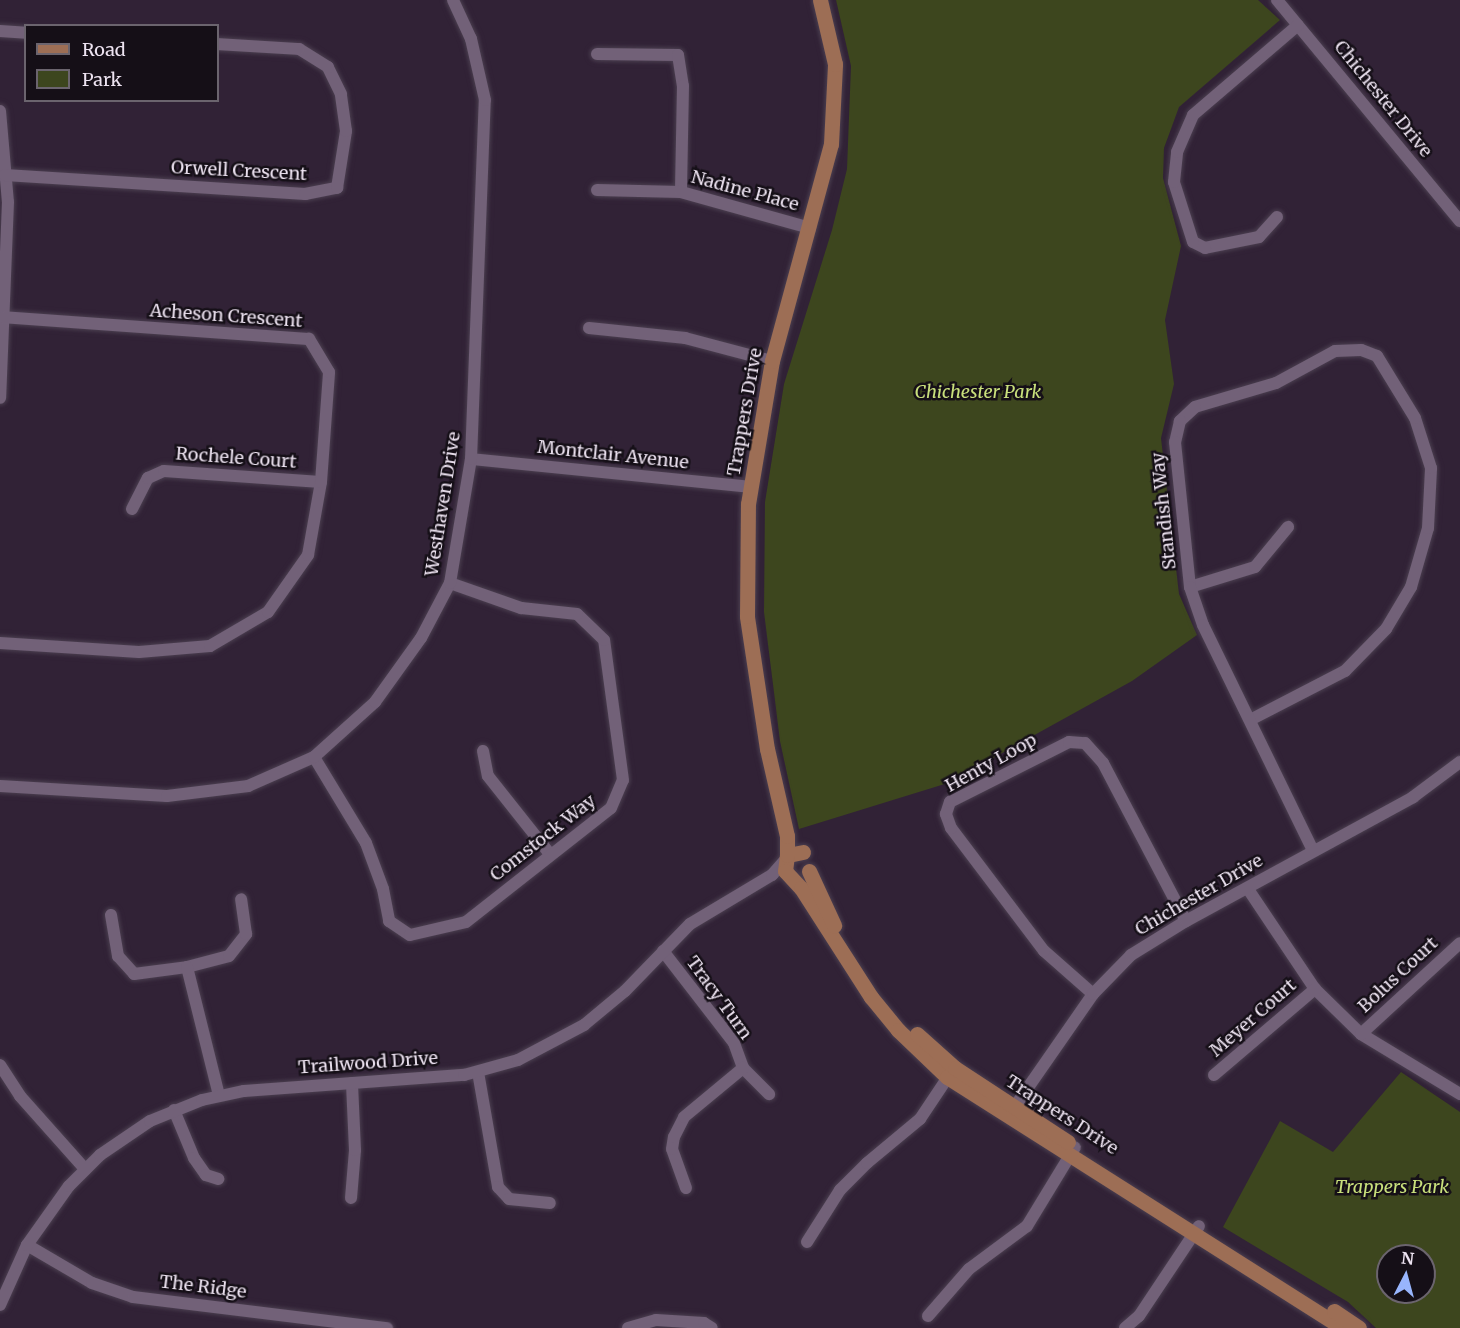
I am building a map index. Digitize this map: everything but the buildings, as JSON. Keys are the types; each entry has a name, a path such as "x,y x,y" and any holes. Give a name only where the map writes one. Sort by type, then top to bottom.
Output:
{"main road":[{"name":"Trappers Drive","path":"820,0 835,64 831,144 772,361 751,487 747,616 767,749 787,836 788,867 871,997 898,1030 951,1072 1196,1230 1334,1323 1359,1328"},
{"path":"787,836 803,852 788,867"},
{"name":"Trappers Drive","path":"803,852 809,860 809,871 843,940 878,991 904,1023 951,1072"},
{"path":"788,867 809,871"}],"street":[{"name":"Westhaven Drive","path":"0,786 167,796 248,786 314,757 375,702 421,638 450,583 471,459 485,100 471,39 453,0"},
{"name":"Chichester Drive","path":"1277,0 1460,221"},
{"path":"1277,217 1259,237 1205,248 1193,242 1174,182 1177,153 1193,115 1298,25"},
{"path":"0,31 24,33"},
{"name":"Orwell Crescent","path":"5,175 305,194 337,188 346,131 342,94 328,67 299,49 219,44"},
{"path":"597,54 678,55 683,86 681,192"},
{"path":"0,111 5,175 4,317 0,398"},
{"name":"Nadine Place","path":"597,190 681,192 810,228"},
{"name":"Acheson Crescent","path":"0,643 139,652 210,646 268,612 308,555 321,482 328,372 309,339 4,317"},
{"path":"590,328 685,338 772,361"},
{"name":"Standish Way","path":"1250,720 1345,671 1386,629 1411,587 1428,528 1431,468 1415,418 1377,356 1361,350 1335,351 1276,383 1195,407 1180,421 1175,442 1190,587 1203,625 1313,851"},
{"name":"Montclair Avenue","path":"471,459 751,487"},
{"name":"Rochele Court","path":"132,509 148,478 164,471 321,482"},
{"path":"1190,587 1255,567 1288,527"},
{"name":"Comstock Way","path":"314,757 366,843 383,889 389,921 410,935 466,922 549,853 611,808 623,780 604,640 577,614 521,608 450,583"},
{"name":"Henty Loop","path":"1093,994 1044,951 951,828 946,814 950,802 1069,742 1085,743 1103,763 1186,921"},
{"path":"483,751 488,776 549,853"},
{"name":"Chichester Drive","path":"1012,1112 1093,994 1131,955 1186,921 1413,797 1460,762"},
{"name":"Trailwood Drive","path":"0,1305 27,1245 54,1204 85,1169 132,1131 174,1110 219,1095 478,1072 519,1060 584,1025 626,991 690,924 788,867"},
{"path":"1248,889 1316,989 1361,1034 1460,1094"},
{"path":"111,915 118,956 134,974 187,967 229,956 246,934 241,899"},
{"name":"Bolus Court","path":"1361,1034 1460,943"},
{"name":"Tracy Turn","path":"663,951 734,1043 743,1068 769,1094"},
{"path":"187,967 219,1095"},
{"name":"Meyer Court","path":"1214,1075 1316,989"},
{"path":"0,1065 20,1096 85,1169"},
{"name":"Tracy Turn","path":"686,1188 672,1149 674,1137 684,1117 743,1068"},
{"path":"478,1072 498,1187 508,1199 550,1203"},
{"path":"807,1242 840,1191 867,1162 920,1119 951,1072"},
{"path":"351,1198 355,1150 352,1083"},
{"path":"174,1110 194,1158 206,1174 218,1179"},
{"path":"928,1316 969,1269 1027,1226 1072,1150"},
{"path":"1125,1328 1139,1316 1196,1230"},
{"name":"The Ridge","path":"27,1245 92,1283 133,1297 387,1328"},
{"path":"628,1328 656,1320 704,1323 712,1328"}],"green space":[{"name":"Chichester Park","path":"836,0 1258,0 1280,20 1179,107 1164,148 1163,178 1181,246 1165,320 1174,384 1161,438 1179,594 1197,635 1132,681 948,783 799,829 780,741 764,612 765,502 784,384 832,230 847,169 851,66"},
{"name":"Trappers Park","path":"1401,1072 1460,1112 1460,1328 1376,1328 1348,1302 1223,1227 1280,1121 1333,1152"}]}
